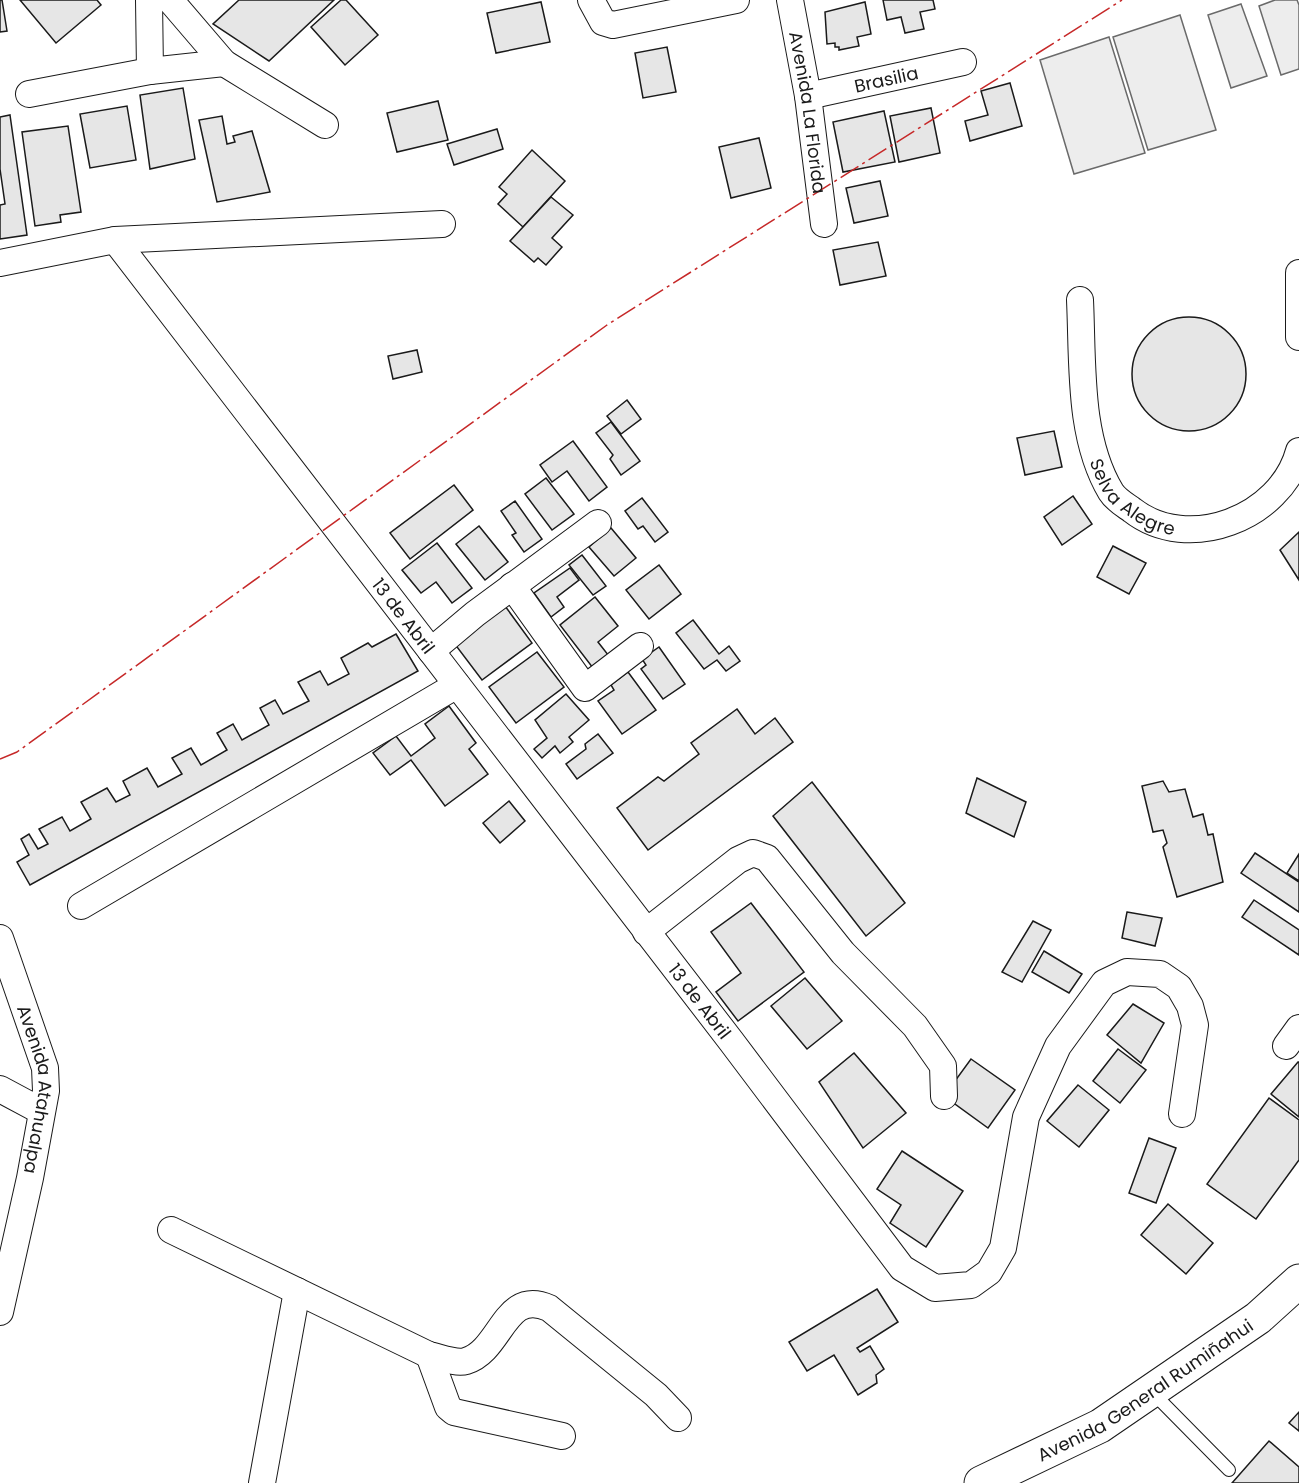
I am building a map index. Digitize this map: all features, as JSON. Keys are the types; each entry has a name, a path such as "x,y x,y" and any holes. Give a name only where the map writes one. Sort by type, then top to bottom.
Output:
{"highway":[{"name":"Avenida General Rumiñahui","path":"981,1483 1100,1426 1258,1318 1299,1281"}],"street":[{"path":"149,0 150,71"},
{"path":"170,0 224,63 326,125"},
{"path":"591,0 603,22 613,25 736,0"},
{"name":"Avenida La Florida","path":"790,0 808,96 824,224"},
{"name":"Brasilia","path":"808,96 963,62"},
{"path":"29,94 150,71 224,63"},
{"path":"0,263 115,240 442,224"},
{"name":"13 de Abril","path":"115,240 902,1268 935,1288 971,1285 989,1272 1003,1248 1026,1116 1058,1046 1104,983 1127,972 1160,974 1179,987 1190,1006 1195,1025 1182,1114"},
{"path":"1299,273 1299,337"},
{"name":"Selva Alegre","path":"1080,300 1084,387 1092,453 1112,495 1144,519 1177,530 1205,528 1233,522 1255,510 1276,492 1295,465 1299,451"},
{"path":"431,651 512,586 598,523"},
{"path":"512,586 585,688 640,646"},
{"path":"81,906 457,685"},
{"path":"646,932 738,860 753,853 767,858 843,953 915,1026 943,1066 944,1096"},
{"name":"Avenida Atahualpa","path":"0,938 45,1068 46,1091 30,1178 0,1312"},
{"path":"0,1089 41,1112"},
{"path":"171,1230 429,1355 464,1362 481,1352 517,1309 525,1303 534,1302 549,1308 656,1395 678,1418"},
{"path":"262,1483 297,1291"},
{"path":"429,1355 448,1407 454,1412 562,1436"}],"lane":[{"path":"1150,1390 1229,1470"}],"shaded area":[{"path":"1275,0 1297,0 1299,5 1299,69 1281,75 1259,6"},
{"path":"1241,4 1267,76 1231,88 1208,15"},
{"path":"1180,15 1216,130 1148,150 1113,37"},
{"path":"1109,37 1145,153 1074,174 1040,60"}],"building":[{"path":"0,0 2,0 7,31 0,32"},
{"path":"20,0 97,0 101,5 56,43"},
{"path":"239,0 334,0 269,61 213,24"},
{"path":"341,0 346,0 378,35 345,65 311,27"},
{"path":"883,0 933,0 935,9 920,12 924,29 905,33 901,17 887,20"},
{"path":"541,2 550,42 496,53 487,13"},
{"path":"865,2 871,34 857,37 859,46 839,50 839,47 835,47 835,43 827,44 825,12"},
{"path":"667,47 676,92 643,98 635,53"},
{"path":"1010,83 1022,126 970,141 965,121 988,115 981,91"},
{"path":"183,88 195,159 150,169 140,95"},
{"path":"438,101 448,140 397,152 387,113"},
{"path":"127,106 136,160 90,168 80,114"},
{"path":"931,108 940,153 899,162 890,116"},
{"path":"884,111 895,162 843,172 833,122"},
{"path":"10,115 27,235 0,239 0,205 5,204 0,169 0,117"},
{"path":"222,116 227,144 235,142 233,136 252,131 270,192 217,202 199,120"},
{"path":"68,126 81,212 60,215 61,222 35,226 22,132"},
{"path":"497,129 503,149 454,165 447,144"},
{"path":"759,138 771,188 731,198 719,147"},
{"path":"532,150 565,181 523,227 498,204 507,194 499,187"},
{"path":"880,181 888,216 854,223 846,188"},
{"path":"551,197 573,215 552,238 562,247 546,265 538,258 534,262 510,241"},
{"path":"878,242 886,276 840,285 833,250"},
{"path":"1189,317 1211,321 1221,326 1237,342 1242,352 1246,374 1242,396 1237,406 1221,422 1211,427 1189,431 1167,427 1157,422 1141,406 1136,396 1132,374 1136,352 1141,342 1157,326 1167,321"},
{"path":"417,350 422,372 393,379 388,356"},
{"path":"627,400 641,419 621,434 607,416"},
{"path":"611,422 640,461 621,475 610,459 613,455 596,433"},
{"path":"1054,431 1062,467 1025,475 1017,438"},
{"path":"573,441 607,487 589,501 567,471 552,482 540,465"},
{"path":"546,478 574,514 552,530 525,494"},
{"path":"454,485 473,510 410,559 390,533"},
{"path":"1073,496 1092,524 1062,545 1044,517"},
{"path":"642,498 668,532 655,542 643,526 638,529 625,511"},
{"path":"515,501 542,539 524,552 512,535 516,533 501,511"},
{"path":"479,526 508,562 485,580 456,544"},
{"path":"611,528 636,558 614,576 589,547"},
{"path":"1299,532 1299,580 1280,550"},
{"path":"437,543 472,588 452,603 436,582 421,593 402,570"},
{"path":"1113,546 1146,563 1129,594 1097,577"},
{"path":"582,555 606,586 593,595 569,565"},
{"path":"659,565 681,594 649,619 626,590"},
{"path":"570,568 579,580 557,597 564,607 551,617 534,593"},
{"path":"595,597 618,626 598,642 609,656 593,668 560,625"},
{"path":"505,606 532,643 482,680 454,643"},
{"path":"693,620 719,654 729,646 740,661 726,671 717,660 704,669 676,633"},
{"path":"396,634 418,671 30,885 17,862 29,855 21,839 29,834 38,849 48,844 39,829 62,817 70,831 91,819 81,802 107,788 116,802 130,795 123,781 147,768 158,787 182,774 172,758 191,748 201,765 227,750 217,733 233,724 242,740 269,725 260,708 275,700 283,714 309,701 298,682 320,671 328,685 349,674 341,658 368,643 372,647"},
{"path":"659,647 685,684 663,699 641,669 646,665 642,659"},
{"path":"537,652 564,687 516,723 489,687"},
{"path":"628,672 656,710 622,734 598,701 614,690 611,685"},
{"path":"566,694 589,720 569,737 573,742 560,753 555,746 542,758 534,749 547,738 535,720"},
{"path":"449,706 476,743 469,749 488,774 445,806 411,760 390,775 373,753 396,736 411,756 435,738 425,724"},
{"path":"737,709 755,734 775,718 793,742 648,850 617,808 658,777 664,781 699,754 691,743"},
{"path":"598,734 613,753 577,779 566,764 586,749 585,744"},
{"path":"977,778 1026,802 1014,837 966,813"},
{"path":"1163,781 1169,792 1185,789 1193,817 1203,814 1208,835 1213,834 1223,882 1177,897 1163,847 1167,843 1163,830 1153,832 1142,786"},
{"path":"812,782 905,903 866,936 773,816"},
{"path":"509,801 525,821 500,843 483,823"},
{"path":"1255,853 1299,882 1299,912 1241,873"},
{"path":"1299,854 1299,881 1287,873"},
{"path":"1254,900 1299,930 1299,955 1242,917"},
{"path":"751,903 804,972 738,1021 716,992 741,973 711,932"},
{"path":"1127,912 1162,918 1155,946 1122,938"},
{"path":"1033,921 1051,930 1022,982 1002,972"},
{"path":"1044,951 1082,974 1069,993 1032,972"},
{"path":"805,978 842,1021 807,1049 771,1006"},
{"path":"1133,1004 1164,1023 1141,1063 1107,1035"},
{"path":"1118,1049 1146,1070 1120,1103 1093,1081"},
{"path":"854,1053 906,1113 863,1148 819,1082"},
{"path":"971,1059 1015,1090 988,1128 944,1096"},
{"path":"1299,1062 1299,1117 1271,1094"},
{"path":"1078,1085 1109,1110 1079,1147 1047,1121"},
{"path":"1269,1098 1299,1120 1299,1160 1256,1219 1207,1184"},
{"path":"1149,1138 1176,1148 1156,1203 1129,1193"},
{"path":"902,1151 963,1191 926,1247 890,1223 901,1205 877,1189"},
{"path":"1168,1204 1213,1243 1186,1274 1141,1235"},
{"path":"877,1289 898,1322 857,1348 860,1352 870,1346 884,1369 876,1375 877,1383 858,1395 834,1355 807,1371 789,1342"},
{"path":"1299,1412 1299,1431 1289,1423"},
{"path":"1269,1441 1299,1467 1299,1483 1232,1483"}],"power":[{"path":"0,759 17,752 607,325 1122,0"}]}
